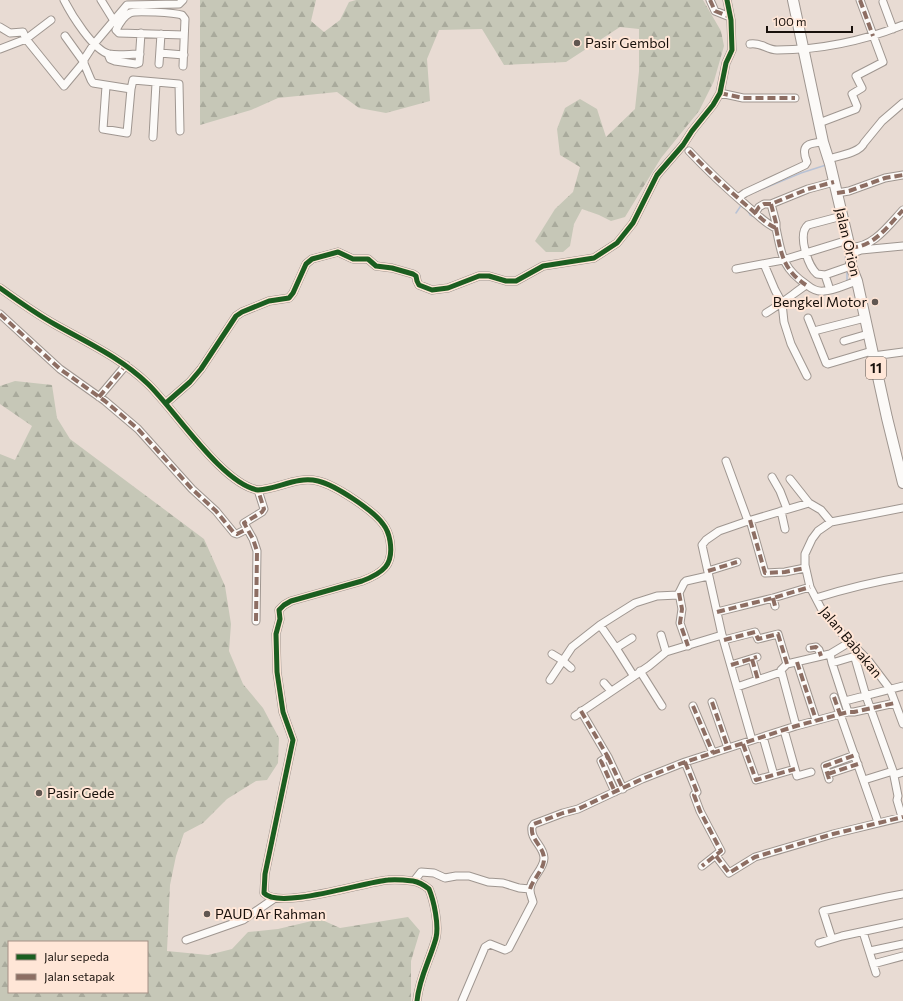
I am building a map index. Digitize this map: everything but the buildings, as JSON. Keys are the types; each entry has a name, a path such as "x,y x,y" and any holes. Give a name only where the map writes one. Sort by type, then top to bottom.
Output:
{"highway":[{"name":"11","path":"793,0 804,49"},
{"name":"Jalan Orion","path":"804,49 823,142 850,248 851,266 857,281 872,353 903,483"}],"street":[{"path":"64,0 80,27 94,44 108,54 110,59 136,64 140,62 141,33"},
{"path":"102,0 114,20"},
{"path":"0,26 10,32 15,33 22,31 26,39 64,86 126,3 179,4 183,0"},
{"path":"710,0 715,11 730,18"},
{"path":"166,404 190,382 201,369 236,316 268,301 284,300 289,298 298,284 306,264 318,256 338,252 354,259 368,259 376,266 392,268 413,274 416,276 419,285 434,290 448,288 479,276 489,276 516,281 543,266 588,260 599,256 620,240 630,228 657,175 683,145 713,105 720,93 726,63 732,50 727,0"},
{"path":"819,123 857,107 852,94 862,88 856,76 883,62 860,0"},
{"path":"883,2 893,29"},
{"path":"183,66 184,55 184,35 184,17 182,15 172,13 131,12 123,18 116,30 119,33 184,35"},
{"path":"3,50 26,39 51,20"},
{"path":"750,44 759,44 776,50 804,49 839,44 902,27"},
{"path":"159,64 161,34"},
{"path":"65,36 83,61 93,83 131,89"},
{"path":"160,53 184,55"},
{"path":"106,86 103,129 127,133 131,89 134,80 180,84 180,132"},
{"path":"153,137 156,83"},
{"path":"720,93 743,98 795,98"},
{"path":"829,161 862,147 882,121 903,103"},
{"path":"738,199 745,193 805,165 807,162 804,155 804,149 806,146 809,144 823,142"},
{"path":"689,151 738,199 769,225 776,228"},
{"path":"837,193 849,191 885,178 903,175"},
{"path":"755,213 761,205 771,204 808,189 834,182"},
{"path":"771,204 783,260 790,272 806,285 820,291 830,290 857,281"},
{"path":"736,269 783,260 806,253 857,247 874,238 903,210"},
{"path":"842,216 808,225 805,227 803,238 810,266 817,274 825,275 851,266"},
{"path":"850,248 861,250 903,246"},
{"path":"764,264 782,303 786,333 807,376"},
{"path":"825,275 830,290"},
{"path":"766,312 782,303 806,285"},
{"path":"0,288 43,317 87,341 126,365 147,382 194,438 227,473 238,481 252,489 258,490 304,480 328,484 351,497 378,519 387,531 391,553 390,559 383,570 372,578 291,601 279,610 280,619 276,634 277,672 283,712 293,740 264,883 264,892 275,898 304,897 389,880 414,881 429,889 434,902 436,936 422,976 417,1001"},
{"path":"0,314 60,369 99,397 138,429 182,478 216,511 234,533 237,534 247,529"},
{"path":"808,318 826,363 828,364 872,353 903,352"},
{"path":"814,331 865,318"},
{"path":"844,341 868,334"},
{"path":"99,397 126,365"},
{"path":"726,461 749,521 765,574 806,568"},
{"path":"772,478 780,491 784,510 785,529"},
{"path":"790,479 809,503 821,510 830,522 903,508"},
{"path":"256,621 257,552 245,522 262,512 264,509 258,490"},
{"path":"752,740 723,637 702,546 704,541 719,531 809,503"},
{"name":"Jalan Babakan","path":"830,522 818,532 810,542 805,554 810,587 823,612 868,660 890,689 903,724"},
{"path":"550,680 562,660 579,640 600,625 635,603 657,596 675,596 679,593 686,581 737,562"},
{"path":"816,598 839,590 903,577"},
{"path":"717,612 810,587"},
{"path":"679,593 682,608 680,623 688,646"},
{"path":"773,598 776,606"},
{"path":"600,625 633,676"},
{"path":"575,716 640,672 666,652 723,637 754,632 758,639 778,634 787,664"},
{"path":"661,635 666,652"},
{"path":"616,648 632,638"},
{"path":"796,726 781,672 782,668 787,664 830,654 850,642"},
{"path":"810,648 816,647 821,656"},
{"path":"552,654 571,668"},
{"path":"830,654 848,712"},
{"path":"716,856 729,873 755,857 878,822 902,817 900,798 898,796 893,773 854,657 832,663"},
{"path":"731,665 754,658 758,680"},
{"path":"797,662 816,720"},
{"path":"640,672 662,706"},
{"path":"737,687 781,672"},
{"path":"604,683 611,691"},
{"path":"845,701 903,686"},
{"path":"834,697 878,822"},
{"path":"712,702 728,748"},
{"path":"462,1001 485,947 490,944 505,950 509,948 533,902 530,889 542,866 544,858 532,836 532,827 534,824 578,809 685,762 816,720 895,703"},
{"path":"693,706 713,753"},
{"path":"581,711 608,757 623,789"},
{"path":"784,730 797,776 811,772"},
{"path":"763,737 773,772"},
{"path":"743,744 756,780 795,769"},
{"path":"855,755 825,766 828,777 858,764"},
{"path":"608,757 601,761 616,792"},
{"path":"685,762 697,792 694,795 700,811 721,851 702,866"},
{"path":"864,780 903,772"},
{"path":"414,881 421,872 434,873 445,878 469,876 488,882 503,883 519,888 530,889"},
{"path":"832,939 823,911 887,896 903,894"},
{"path":"186,940 210,933 243,920 275,898"},
{"path":"819,942 903,923"},
{"path":"863,932 876,973"},
{"path":"870,951 903,944"},
{"path":"873,964 903,956"}],"green space":[{"path":"200,0 316,0 311,21 324,32 340,20 349,2 356,0 703,0 721,31 724,46 714,81 699,111 661,158 625,217 611,221 582,209 574,224 570,246 563,252 546,252 535,241 555,209 573,192 580,167 560,155 557,129 565,108 580,99 597,109 606,137 635,109 639,71 639,29 620,27 566,62 504,65 482,29 439,30 427,59 430,101 386,113 359,108 337,92 278,98 251,110 200,125"},
{"path":"15,381 52,385 57,418 70,439 204,539 225,586 231,624 229,651 243,684 263,708 279,738 278,763 267,780 256,781 227,799 203,823 184,833 176,856 170,885 167,951 208,955 232,949 248,932 278,929 320,919 340,928 408,917 420,931 411,961 411,1001 0,1001 0,454 15,460 32,426 0,404 0,386"}],"waterway":[{"path":"755,192 801,173 826,165"},
{"path":"736,213 742,204"},
{"path":"748,211 750,215 755,217"},
{"path":"846,266 845,253 847,253"},
{"path":"847,270 847,282"}],"marked path":[{"path":"710,0 715,11 730,17"},
{"path":"860,0 873,36"},
{"path":"720,93 743,98 795,98"},
{"path":"689,151 739,199 764,221 776,228"},
{"path":"837,193 849,191 885,178 903,175"},
{"path":"755,213 759,207 764,204 771,204 808,189 834,182"},
{"path":"771,204 784,260 792,273 806,285"},
{"path":"850,247 858,247 873,240 880,235 903,210"},
{"path":"0,314 60,369 105,401 138,429 192,489 216,511 234,533 237,534 247,529"},
{"path":"99,397 126,365"},
{"path":"256,621 257,551 253,539 244,523 262,512 264,509 258,490"},
{"path":"750,520 765,573 785,572 805,568"},
{"path":"708,571 737,562"},
{"path":"717,612 810,587"},
{"path":"679,593 682,609 680,623 688,646"},
{"path":"773,598 775,606"},
{"path":"724,640 755,632 758,639 778,634 787,664"},
{"path":"810,648 816,647 821,656"},
{"path":"731,665 757,657"},
{"path":"752,659 758,680"},
{"path":"797,662 816,720"},
{"path":"834,697 840,714"},
{"path":"712,702 728,748"},
{"path":"530,889 542,868 544,860 544,855 533,836 532,827 534,824 578,809 642,779 685,762 796,726 848,712 895,703"},
{"path":"693,706 713,753"},
{"path":"581,711 608,757 601,761 615,792"},
{"path":"743,744 756,780 795,769"},
{"path":"829,779 825,766 855,755"},
{"path":"608,757 623,789"},
{"path":"685,762 697,792 694,795 700,811 721,851 702,866"},
{"path":"828,774 858,764"},
{"path":"716,856 729,873 755,857 833,834 903,817"}],"cycle path":[{"path":"166,403 190,382 201,369 236,316 269,301 289,298 293,293 306,264 312,259 338,252 353,259 368,259 376,266 392,268 413,274 416,276 419,285 432,290 448,288 479,276 489,276 506,281 516,281 543,266 594,258 617,243 633,223 657,175 683,145 713,105 720,93 726,63 732,50 731,20 727,0"},
{"path":"0,288 41,316 127,366 148,384 159,396 214,461 229,475 244,485 258,490 302,480 325,483 363,505 378,518 386,528 390,541 390,556 385,567 376,575 362,581 291,601 279,610 280,619 276,634 277,672 283,712 293,740 265,874 264,893 273,897 303,897 391,880 413,881 425,886 429,889 433,900 436,913 437,933 420,985 417,1001"}],"place":[{"name":"Pasir Gembol","path":"577,43"},
{"name":"Bengkel Motor","path":"875,302"},
{"name":"Pasir Gede","path":"39,793"},
{"name":"PAUD Ar Rahman","path":"207,914"}]}
